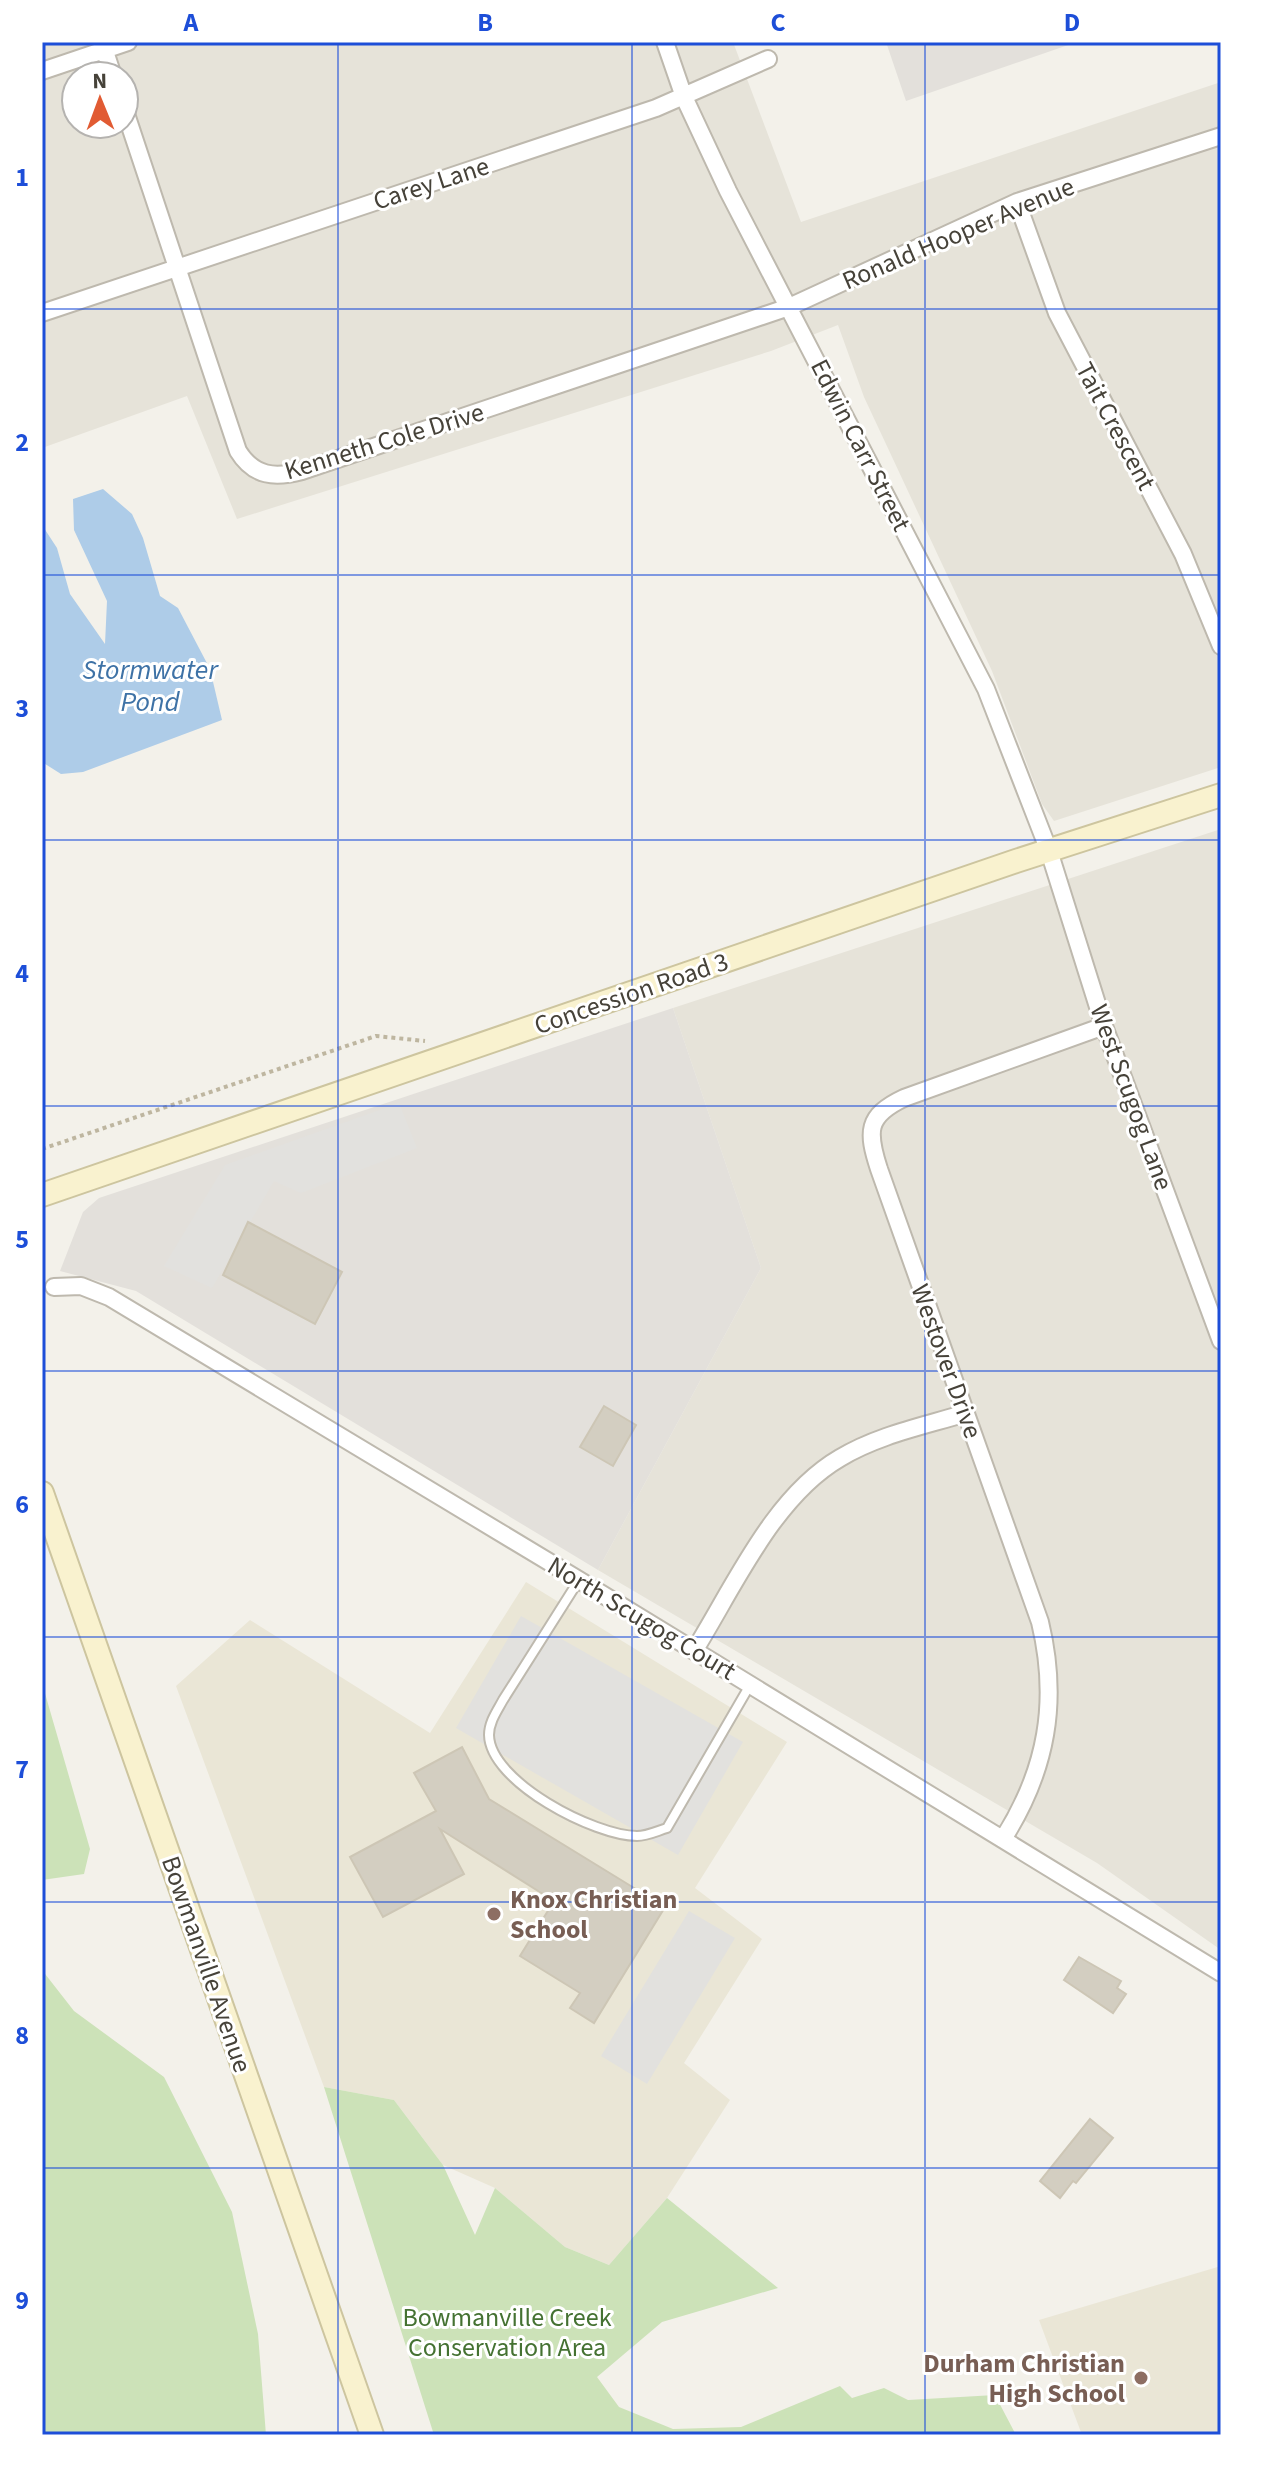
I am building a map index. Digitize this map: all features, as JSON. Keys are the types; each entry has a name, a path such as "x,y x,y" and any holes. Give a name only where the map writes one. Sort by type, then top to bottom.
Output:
{"street":[{"path":"42,71 103,46 128,42"},
{"name":"Edwin Carr Street","path":"665,42 684,97 728,191 969,653 1002,728 1049,851"},
{"name":"Carey Lane","path":"42,313 684,97 768,59"},
{"name":"Ronald Hooper Avenue","path":"789,307 1017,202 1221,136"},
{"name":"Kenneth Cole Drive","path":"135,140 238,451 246,464 271,476 302,471 789,307"},
{"name":"Tait Crescent","path":"1017,202 1057,313 1183,554 1221,646"},
{"name":"Concession Road 3","path":"42,1195 1221,795"},
{"name":"West Scugog Lane","path":"1049,851 1104,1026 1215,1304 1221,1341"},
{"name":"Westover Drive","path":"1003,1839 1017,1818 1041,1758 1050,1715 1048,1656 1040,1622 879,1169 871,1144 871,1128 876,1116 886,1106 904,1098 1104,1026"},
{"name":"North Scugog Court","path":"54,1287 81,1286 101,1292 751,1684 1221,1973"},
{"path":"694,1651 770,1526 806,1482 839,1459 873,1442 966,1413"},
{"name":"Bowmanville Avenue","path":"42,1493 372,2435"}],"lane":[{"path":"579,1580 503,1700 492,1721 489,1736 492,1747 512,1774 552,1806 595,1827 622,1834 638,1836 667,1828 751,1684"}],"path":[{"path":"42,1149 376,1036"}],"shaded area":[{"path":"42,42 733,42 801,222 1221,82 1221,767 1054,821 1042,804 992,671 864,397 838,325 771,351 237,519 187,396 42,448"},
{"path":"886,42 1077,42 906,101"},
{"path":"1221,829 1221,1950 1097,1863 598,1570 761,1268 673,1008"},
{"path":"673,1008 761,1268 598,1570 136,1291 60,1271 83,1212 99,1198"},
{"path":"399,1103 417,1148 301,1193 274,1181 212,1288 164,1266 225,1165"},
{"name":"Knox Christian School","path":"526,1582 787,1742 695,1888 762,1939 684,2063 730,2100 667,2198 609,2265 565,2247 495,2188 443,2165 394,2100 324,2087 176,1686 250,1620 430,1733"},
{"path":"521,1616 743,1742 678,1855 456,1728"},
{"path":"689,1911 735,1938 647,2084 601,2056"},
{"name":"Durham Christian High School","path":"1221,2266 1221,2435 1082,2435 1039,2320"}],"green space":[{"path":"42,1683 90,1849 84,1874 42,1880"},
{"path":"42,1970 74,2011 164,2077 232,2212 258,2334 266,2435 42,2435"},
{"name":"Bowmanville Creek Conservation Area","path":"324,2087 394,2100 443,2165 475,2235 495,2188 565,2247 609,2265 667,2198 778,2288 662,2322 597,2377 619,2407 673,2429 741,2427 840,2386 852,2398 884,2388 908,2400 995,2395 1016,2435 434,2435"}],"water":[{"name":"Stormwater Pond","path":"103,489 132,514 143,538 160,596 178,608 210,669 222,720 83,772 61,774 42,762 42,525 57,548 70,594 105,644 107,601 74,530 73,499"}],"building":[{"path":"248,1222 342,1272 315,1324 223,1275"},
{"path":"604,1406 636,1425 613,1466 580,1447"},
{"path":"462,1747 489,1799 665,1907 594,2023 570,2008 580,1993 520,1956 554,1901 440,1829 464,1874 383,1917 350,1857 436,1811 414,1773"},
{"path":"1079,1957 1121,1981 1117,1988 1126,1994 1113,2013 1064,1980"},
{"path":"1090,2119 1113,2138 1060,2198 1040,2181"}],"place":[{"name":"Knox Christian School","path":"494,1914"},
{"name":"Durham Christian High School","path":"1141,2378"}]}
